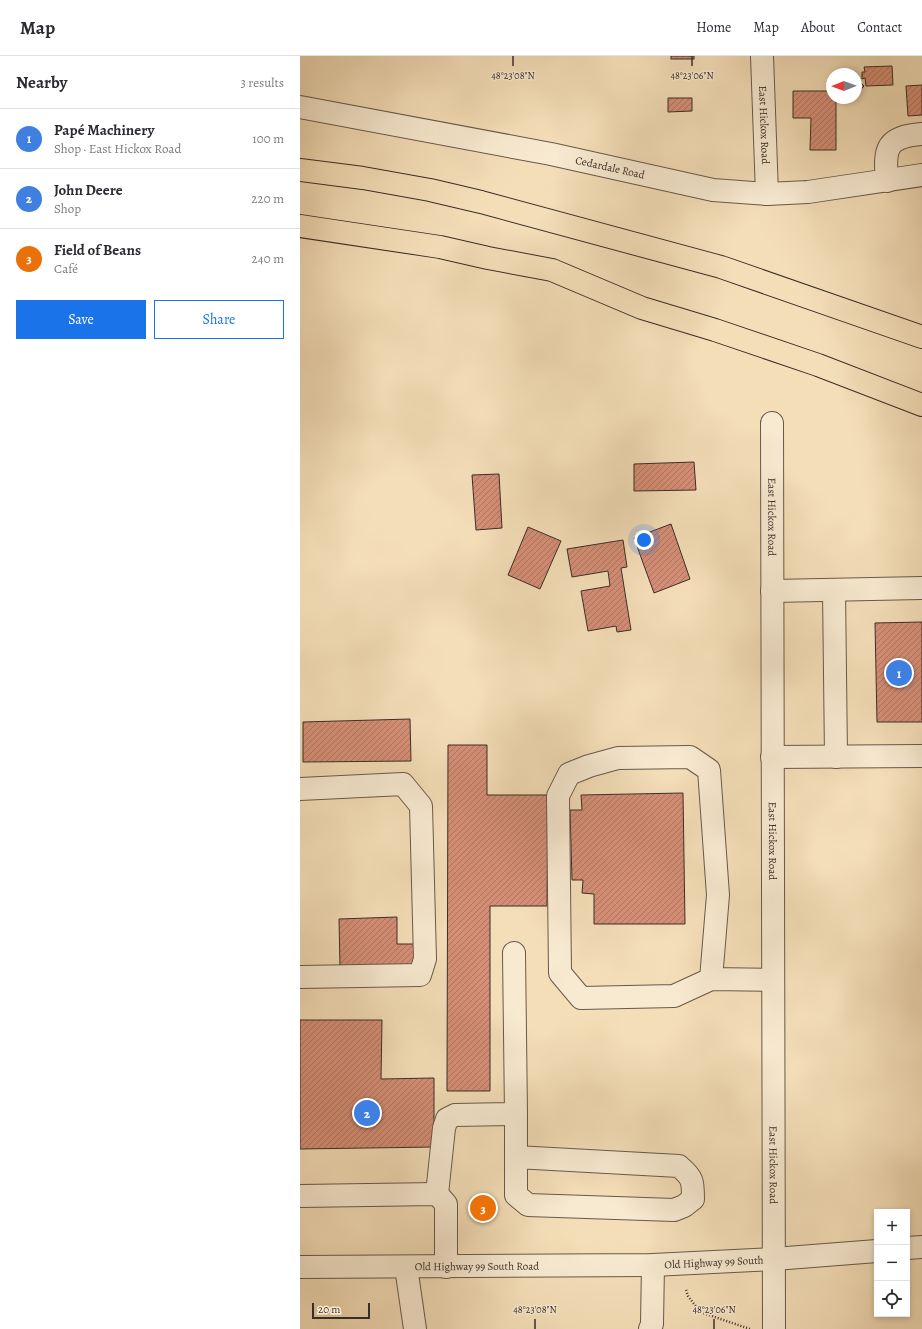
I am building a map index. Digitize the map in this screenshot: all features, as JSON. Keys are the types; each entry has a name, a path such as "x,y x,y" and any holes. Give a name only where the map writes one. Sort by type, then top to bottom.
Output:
{"highway":[{"path":"300,170 363,178 430,190 496,206 720,267 922,337"},
{"path":"300,226 440,247 552,270 642,308 715,330 818,365 922,405"}],"street":[{"name":"East Hickox Road","path":"762,56 767,194"},
{"name":"Cedardale Road","path":"300,107 551,154 713,190 767,194 808,192 922,175"},
{"path":"887,181 887,151 895,141 906,135 922,134"},
{"name":"East Hickox Road","path":"772,423 774,1329"},
{"path":"772,591 922,588"},
{"path":"834,590 836,757"},
{"path":"772,757 922,756"},
{"path":"711,979 718,895 709,770 690,757 618,758 589,766 569,774 558,796 560,973 582,998 674,996 711,979 773,980"},
{"path":"300,788 404,784 421,806 426,959 420,975 300,977"},
{"path":"514,953 516,1195 528,1205 674,1210 684,1206 693,1199 693,1183 688,1174 679,1166 516,1157"},
{"path":"446,1266 446,1204 437,1194 444,1128 447,1119 455,1115 516,1114"},
{"path":"300,1196 437,1194"},
{"path":"910,1248 922,1247"},
{"path":"774,1259 874,1251"},
{"name":"Old Highway 99 South","path":"653,1266 774,1259"},
{"path":"650,1329 652,1324 653,1266"},
{"name":"Old Highway 99 South Road","path":"300,1267 653,1266"},
{"path":"406,1267 415,1329"}],"path":[{"path":"686,1290 688,1296 700,1312 750,1329"}],"building":[{"path":"671,56 694,56 694,59 671,59"},
{"path":"892,66 893,85 866,86 865,78 862,79 862,72 865,72 864,67"},
{"path":"922,85 922,115 908,116 906,86"},
{"path":"793,91 826,91 826,104 836,104 836,150 810,150 811,118 793,118"},
{"path":"668,98 692,98 692,111 668,112"},
{"path":"694,462 696,490 634,491 634,464"},
{"path":"499,474 502,528 476,530 472,475"},
{"path":"671,524 690,579 654,593 634,538"},
{"path":"528,527 561,541 540,589 508,575"},
{"path":"623,540 627,567 621,568 631,630 617,632 616,626 588,631 581,591 610,586 608,571 572,577 567,549"},
{"path":"922,622 922,722 877,722 875,623"},
{"path":"410,719 411,761 303,762 303,722"},
{"path":"448,745 487,745 487,795 548,795 547,906 490,906 490,1091 447,1091"},
{"path":"683,793 685,924 594,924 594,894 582,893 583,880 572,880 570,810 582,810 581,795"},
{"path":"397,917 397,944 415,944 414,967 340,967 339,919"},
{"path":"300,1020 382,1020 381,1079 434,1078 434,1147 300,1149"},
{"path":"475,1201 491,1201 491,1214 475,1214"}],"place":[{"name":"Papé Machinery","path":"899,673"},
{"name":"John Deere","path":"367,1113"},
{"name":"Field of Beans","path":"483,1208"}]}
